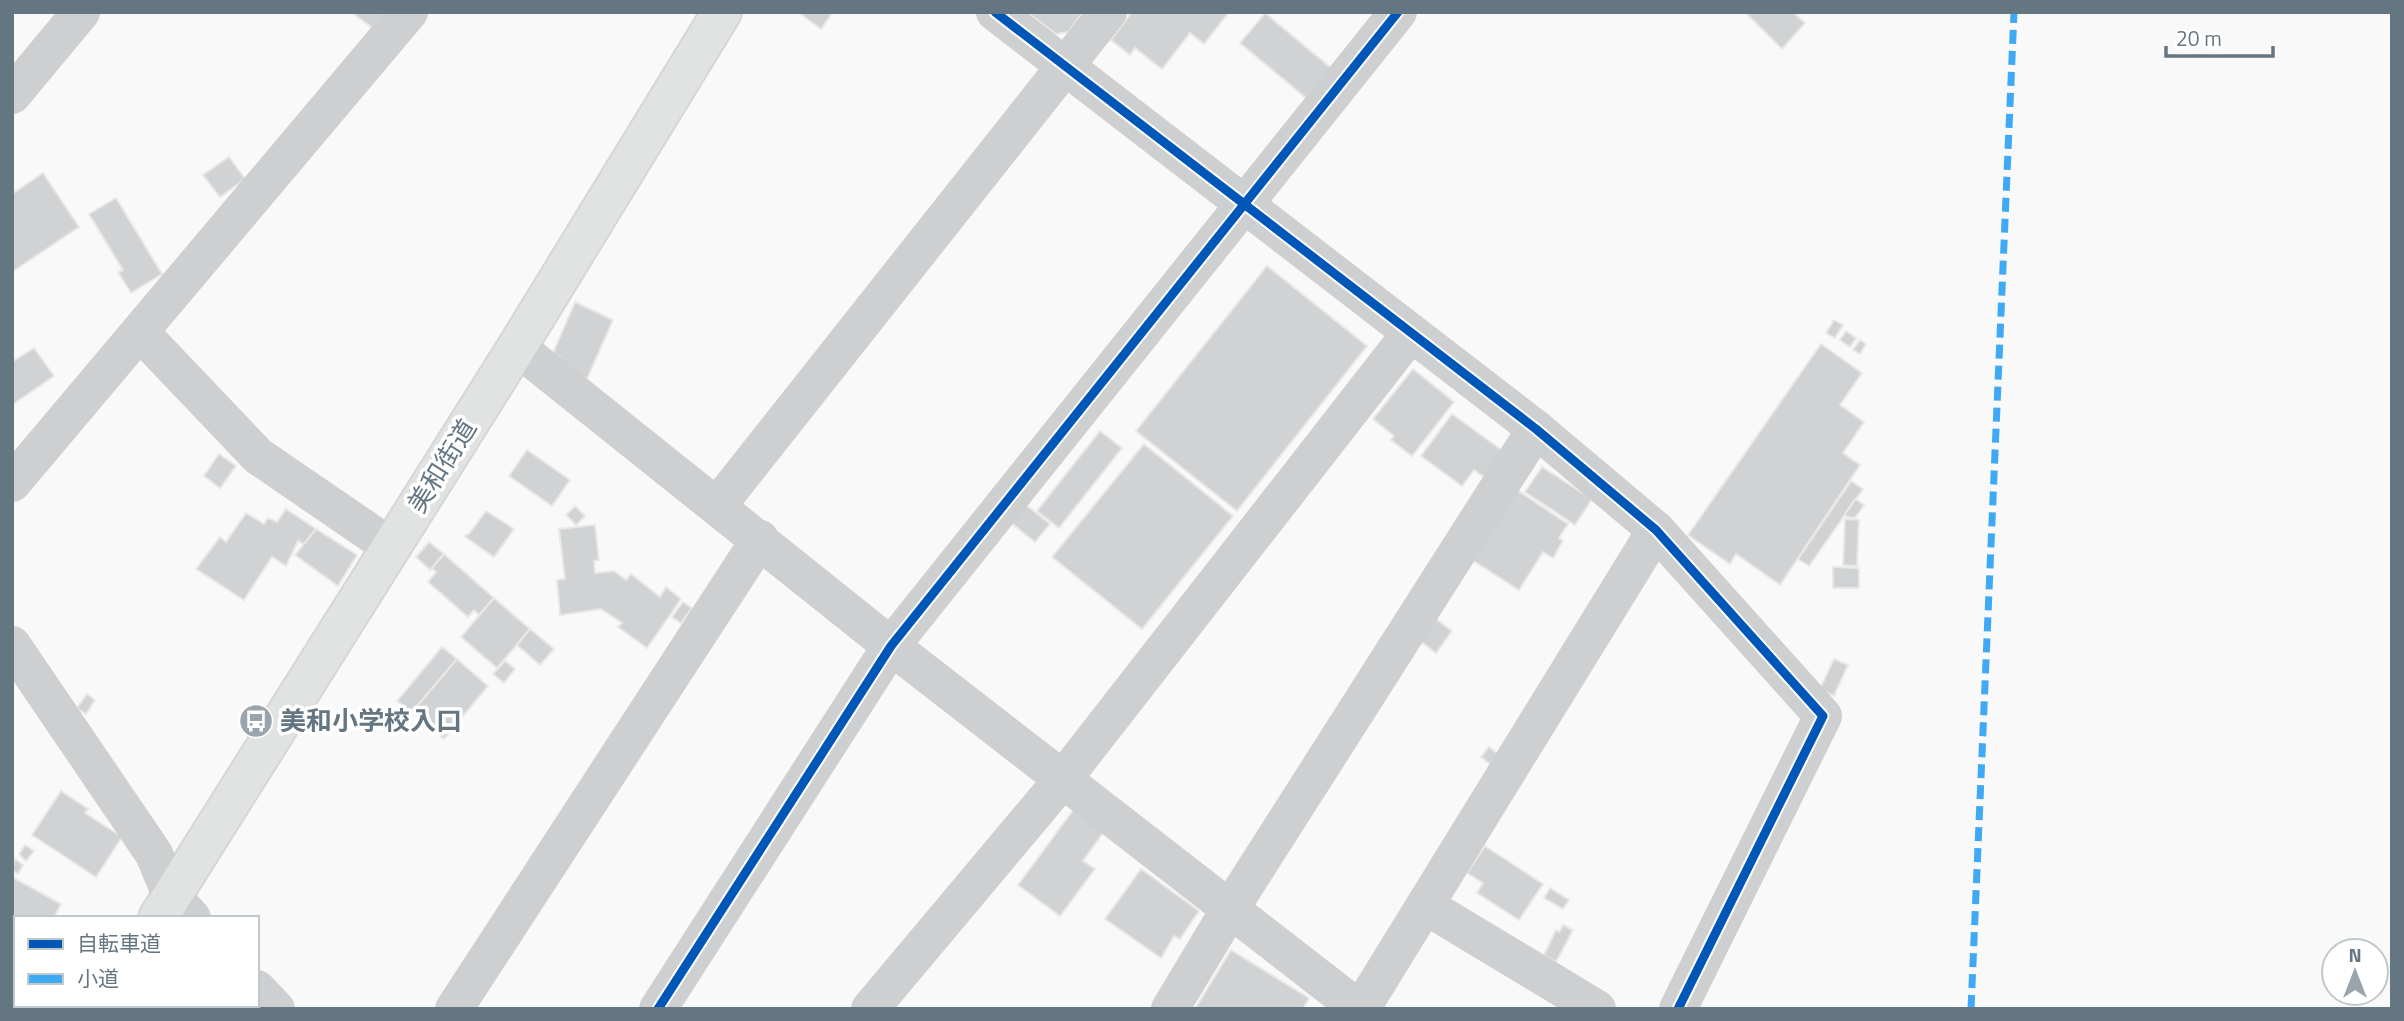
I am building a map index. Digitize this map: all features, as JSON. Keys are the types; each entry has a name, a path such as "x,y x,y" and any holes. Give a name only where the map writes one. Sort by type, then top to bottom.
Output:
{"main road":[{"name":"美和街道","path":"174,910 391,547 722,12"}],"street":[{"path":"12,95 81,12"},
{"path":"12,483 410,12"},
{"path":"995,12 1536,429 1656,530 1823,716 1678,1009"},
{"path":"718,505 1108,12"},
{"path":"658,1009 891,646 1398,12"},
{"path":"140,332 258,456 391,547"},
{"path":"870,1009 1063,779 1410,334"},
{"path":"517,347 718,505 891,646 1360,1009 1656,530"},
{"path":"1170,1009 1230,908 1536,429"},
{"path":"454,1009 760,539"},
{"path":"12,645 154,853 174,910"},
{"path":"1426,906 1597,1009"},
{"path":"259,991 276,1009"}],"building":[{"path":"351,12 386,12 374,29"},
{"path":"798,12 833,12 821,29"},
{"path":"1027,12 1083,12 1068,32 1056,34"},
{"path":"1132,12 1229,12 1204,44 1190,33 1162,69 1135,48 1130,55 1111,40"},
{"path":"1745,12 1793,12 1805,23 1782,49"},
{"path":"1265,13 1331,68 1306,98 1240,43"},
{"path":"229,157 245,179 220,197 203,175"},
{"path":"43,173 79,227 12,272 12,194"},
{"path":"116,198 162,274 131,293 118,272 123,270 89,214"},
{"path":"1267,266 1367,346 1237,511 1136,431"},
{"path":"575,302 613,320 587,379 557,365 560,357 553,353"},
{"path":"1834,320 1843,325 1835,338 1826,333"},
{"path":"1846,331 1856,338 1850,347 1840,340"},
{"path":"1860,340 1866,344 1860,354 1853,350"},
{"path":"1821,344 1862,373 1840,405 1864,422 1843,453 1860,465 1780,585 1736,554 1730,564 1688,535"},
{"path":"34,348 54,376 12,405 12,362"},
{"path":"1413,369 1454,402 1412,456 1391,440 1394,436 1373,419"},
{"path":"1452,414 1503,451 1484,477 1474,470 1462,486 1421,456"},
{"path":"1100,431 1122,448 1059,528 1037,511"},
{"path":"1144,444 1233,516 1142,629 1052,557"},
{"path":"527,450 570,480 552,506 509,476"},
{"path":"219,454 236,466 220,488 204,476"},
{"path":"1542,467 1592,499 1575,525 1525,492"},
{"path":"1851,481 1863,489 1809,566 1798,559"},
{"path":"1517,490 1568,524 1559,538 1563,541 1553,558 1543,552 1519,590 1472,560"},
{"path":"1855,499 1864,505 1855,518 1844,516"},
{"path":"1025,504 1050,524 1035,542 1010,522"},
{"path":"575,506 585,516 576,525 566,515"},
{"path":"286,509 316,529 305,545 298,541 286,566 272,557 244,600 196,569 220,537 226,542 246,513 264,524 268,518 277,522"},
{"path":"486,511 514,529 494,557 464,536 469,534"},
{"path":"1845,519 1859,520 1857,566 1843,565"},
{"path":"595,525 599,560 594,561 595,573 614,571 626,580 631,574 660,597 666,587 681,599 647,648 618,627 622,623 601,609 560,615 557,580 565,579 559,529"},
{"path":"316,529 357,555 338,586 295,555"},
{"path":"429,542 444,554 430,570 416,557"},
{"path":"444,554 494,598 479,615 474,610 468,617 428,582 436,572 432,568"},
{"path":"1833,567 1859,568 1859,588 1833,588"},
{"path":"494,598 530,629 497,668 461,637"},
{"path":"683,602 692,608 681,623 672,617"},
{"path":"1436,619 1452,631 1436,653 1420,641"},
{"path":"530,629 554,649 540,665 517,645"},
{"path":"442,647 457,659 412,712 397,701"},
{"path":"457,659 488,686 444,739 412,712"},
{"path":"1834,659 1848,665 1834,696 1820,689"},
{"path":"505,661 515,669 504,683 493,674"},
{"path":"87,694 95,700 86,714 77,708"},
{"path":"1489,747 1498,754 1490,764 1481,757"},
{"path":"61,791 88,809 85,813 122,837 96,877 32,835"},
{"path":"1074,809 1105,830 1083,861 1095,869 1060,916 1018,885"},
{"path":"25,845 34,851 26,861 19,854"},
{"path":"1485,846 1543,884 1519,920 1477,893 1483,883 1467,873"},
{"path":"15,859 23,865 18,874 12,870"},
{"path":"1141,869 1199,911 1180,939 1174,936 1161,958 1105,919"},
{"path":"12,877 61,904 55,916 14,916 14,935"},
{"path":"1550,888 1569,900 1563,909 1544,898"},
{"path":"1563,925 1573,930 1556,962 1544,955 1556,930 1559,932"},
{"path":"1231,950 1309,998 1303,1009 1195,1009"},
{"path":"150,1007 212,1008 150,1009"}],"marked path":[{"path":"1971,1009 2014,12"}],"cycle path":[{"path":"995,12 1536,429 1656,530 1823,716 1678,1009"},
{"path":"658,1009 891,646 1398,12"}],"place":[{"name":"美和小学校入口","path":"256,721"}]}
